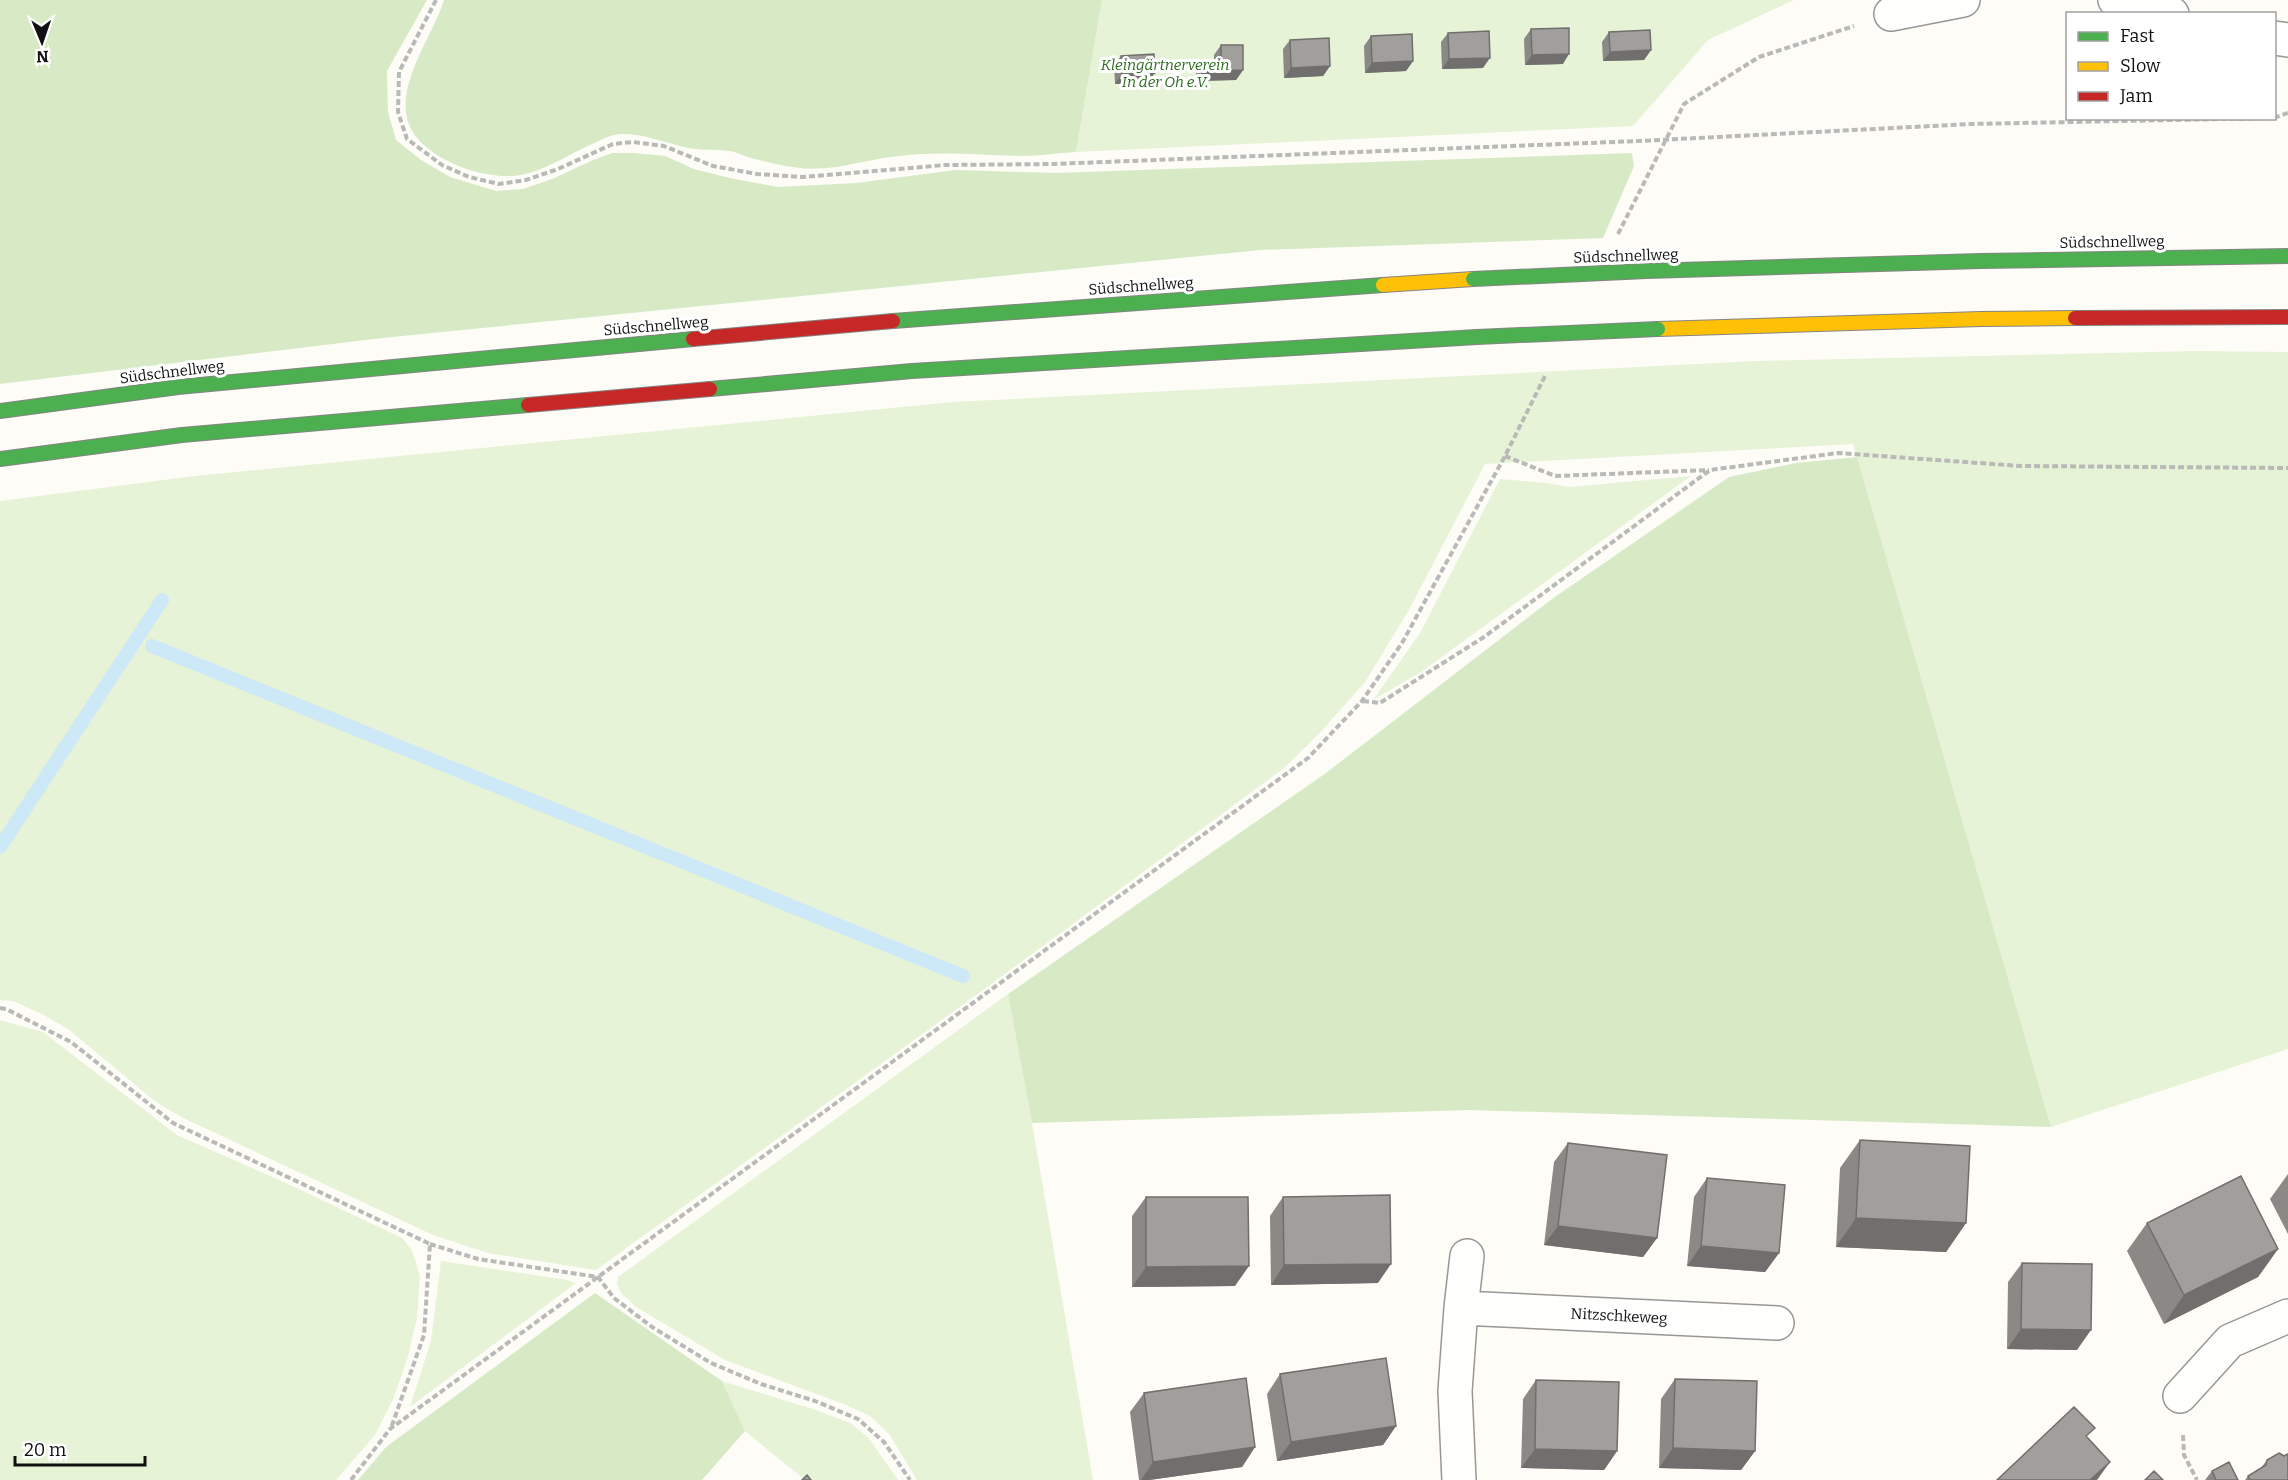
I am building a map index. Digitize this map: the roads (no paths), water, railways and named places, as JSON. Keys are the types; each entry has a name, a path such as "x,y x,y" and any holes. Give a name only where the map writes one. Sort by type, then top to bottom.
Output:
{"highway":[{"name":"Südschnellweg","path":"0,411 178,387 889,321 1473,279 1647,271 1981,261 2288,256"},
{"path":"0,459 182,435 912,371 1658,328 1981,319 2288,317"}],"street":[{"path":"1891,14 1963,0"},
{"path":"2115,0 2164,12"},
{"path":"1459,1480 1455,1391 1467,1256"},
{"name":"Nitzschkeweg","path":"1461,1308 1777,1323"},
{"path":"2180,1396 2230,1341 2288,1316"}],"waterway":[{"path":"0,847 162,600"},
{"path":"152,646 963,976"}],"park label":[{"name":"Kleingärtnerverein In der Oh e.V.","path":"1165,74"}]}
